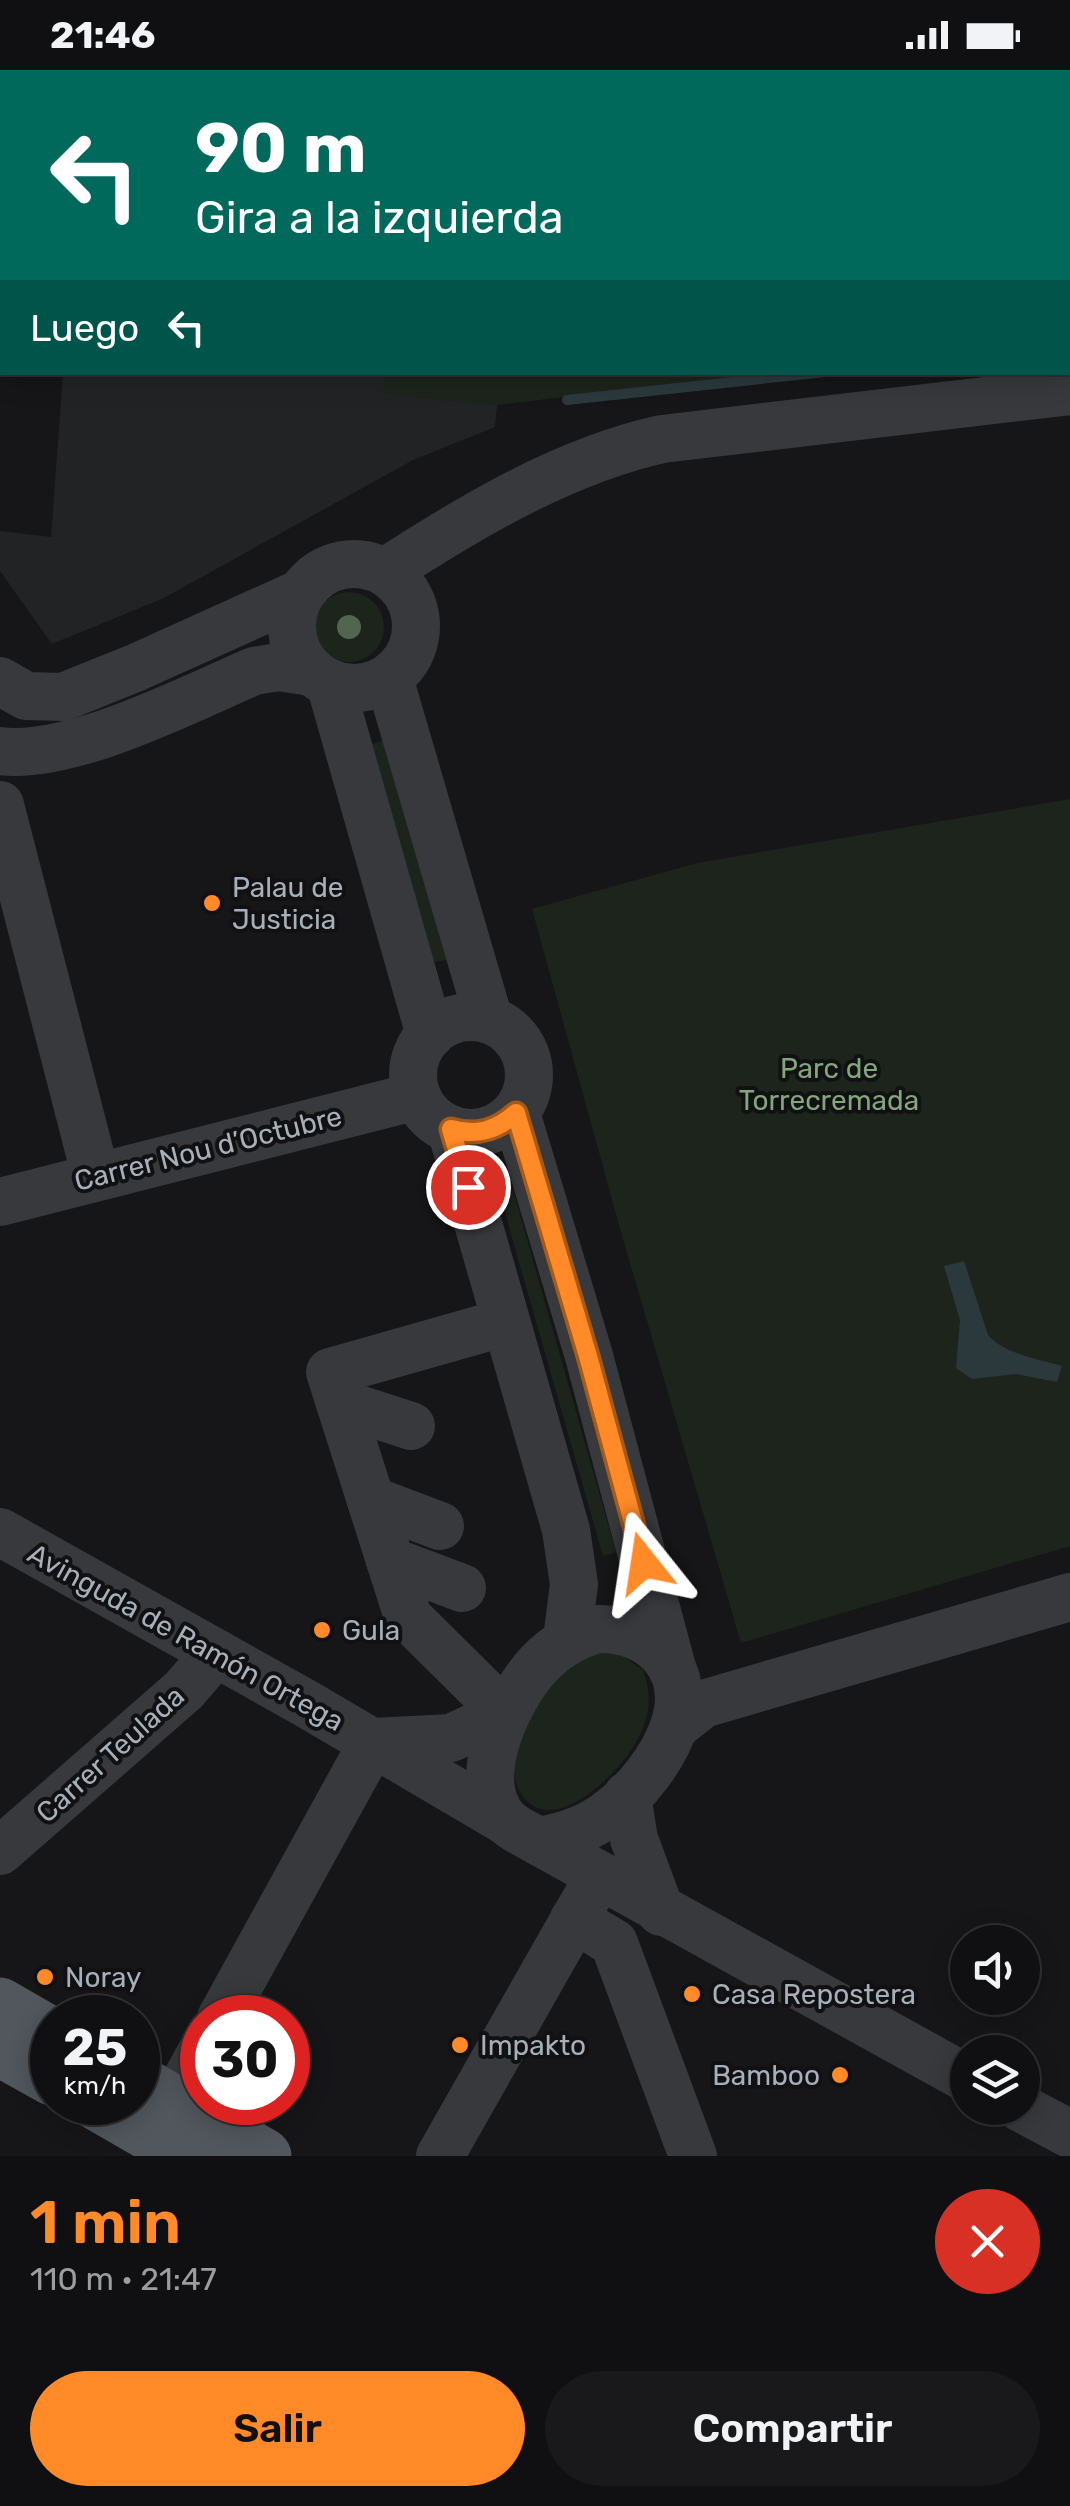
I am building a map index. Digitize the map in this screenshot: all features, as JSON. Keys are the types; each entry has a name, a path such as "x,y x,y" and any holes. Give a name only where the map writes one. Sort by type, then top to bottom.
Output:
{"main road":[{"path":"0,2006 30,2023"},
{"path":"0,2048 30,2065"},
{"path":"160,2094 264,2156"},
{"path":"135,2125 189,2156"}],"street":[{"path":"385,572 528,489 618,450 877,393 1070,390"},
{"path":"0,751 43,750 75,744 254,671 278,667 321,678 350,688 370,686 389,678 412,650 416,633 410,598 385,572 370,566 339,566 312,581 301,593 293,613 292,634 299,655 321,678 430,1035"},
{"path":"0,681 26,696 63,698 301,593"},
{"path":"389,678 489,1020"},
{"path":"0,805 96,1176"},
{"path":"469,1017 489,1020 516,1038 529,1067 529,1084 516,1113 493,1129 464,1133 436,1122 418,1096 413,1079 415,1062 430,1035 450,1022 469,1017"},
{"name":"Carrer Nou d’Octubre","path":"0,1202 418,1096"},
{"path":"516,1113 588,1356 672,1668 678,1710 674,1727 651,1767 610,1813 586,1826 522,1831 495,1803 492,1765 505,1713 540,1663 568,1640 598,1630 631,1632 656,1644 672,1668"},
{"path":"451,1129 574,1566 568,1640"},
{"path":"366,1483 506,1322"},
{"path":"366,1483 434,1508"},
{"path":"366,1483 434,1508"},
{"path":"366,1483 434,1508"},
{"path":"366,1483 434,1508"},
{"path":"366,1483 408,1617 505,1713"},
{"name":"Avinguda de Ramón Ortega","path":"0,1532 373,1742 662,1912 950,2068"},
{"path":"674,1727 704,1704 1070,1597"},
{"name":"Carrer Teulada","path":"0,1851 184,1690 216,1653"},
{"name":"Avinguda de Ramón Ortega","path":"373,1742 450,1738 505,1713"},
{"path":"234,1995 373,1742"},
{"path":"626,1976 662,1912 634,1839 627,1796"},
{"path":"440,2156 599,1876"},
{"path":"574,1919 614,1943 693,2156"},
{"path":"160,2088 180,2071"},
{"path":"1040,2118 1070,2134"}],"shaded area":[{"path":"63,375 500,375 495,427 413,460 164,598 52,644 0,571 0,531 51,537"},
{"path":"964,1261 988,1335 1012,1351 1062,1366 1057,1382 1016,1374 972,1379 956,1368 960,1320 944,1266"}],"green space":[{"path":"385,375 750,375 497,405 383,394"},
{"path":"349,592 374,602 384,627 374,652 349,662 324,652 314,627 324,602"},
{"path":"386,740 447,960 433,962 371,744"},
{"name":"Parc de Torrecremada","path":"1070,799 1070,1546 741,1643 532,909 697,863"},
{"path":"513,1190 616,1552 603,1556 499,1192"},
{"path":"598,1652 618,1653 643,1670 648,1704 640,1735 618,1767 577,1801 546,1810 532,1805 520,1792 515,1776 519,1738 527,1718 549,1682 563,1668"}],"waterway":[{"path":"567,400 797,375"}],"place":[{"name":"Palau de Justicia","path":"212,903"},
{"name":"Gula","path":"322,1630"},
{"name":"Noray","path":"45,1977"},
{"name":"Casa Repostera","path":"692,1994"},
{"name":"Impakto","path":"460,2045"},
{"name":"Bamboo","path":"840,2075"}],"route":[{"path":"468,1187 451,1129 464,1133 493,1129 516,1113 644,1563"}]}
